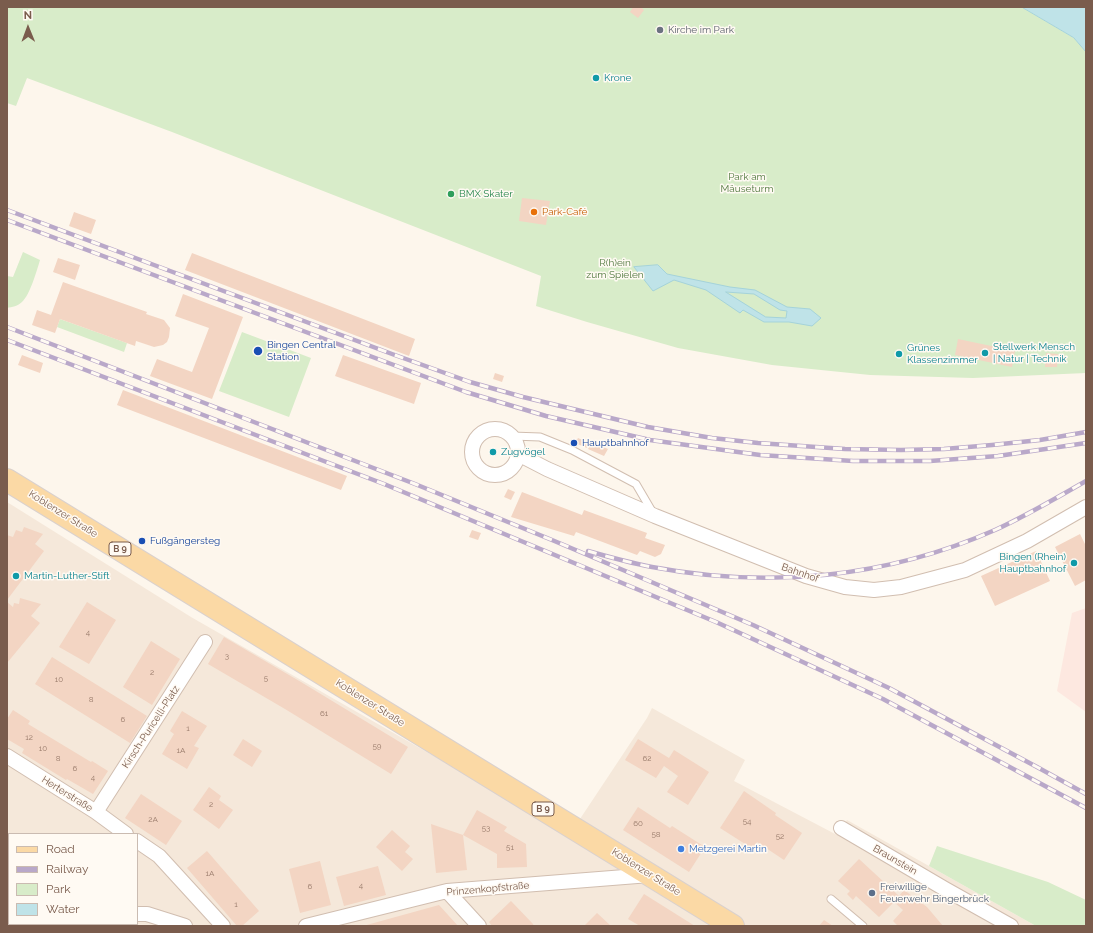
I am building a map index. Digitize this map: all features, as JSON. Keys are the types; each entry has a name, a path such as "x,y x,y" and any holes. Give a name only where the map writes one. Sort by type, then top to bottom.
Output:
{"main road":[{"name":"Koblenzer Straße","path":"7,480 733,926"}],"street":[{"path":"490,429 506,431 512,436 517,444 518,454 516,462 512,468 506,473 490,475 482,472 476,467 472,460 471,452 472,444 476,437 482,432 490,429"},
{"name":"Bahnhof","path":"518,454 547,469 655,516 806,576 845,587 874,590 901,587 966,570 1028,541 1086,507"},
{"name":"Kirsch-Puricelli-Platz","path":"96,812 205,642"},
{"name":"Herterstraße","path":"7,756 96,812 125,833"},
{"name":"Braunstein","path":"841,828 1011,926"},
{"path":"138,842 159,856 223,926"},
{"name":"Prinzenkopfstraße","path":"306,926 447,892 650,875"},
{"path":"447,892 479,926"},
{"path":"138,914 147,914 185,926"}],"lane":[{"path":"512,436 540,437 572,450 636,484 655,516"},
{"path":"831,899 863,926"}],"shaded area":[{"path":"7,502 191,617 570,834 647,718 652,708 745,760 734,781 837,835 847,820 1036,926 7,926"},
{"path":"1086,608 1086,712 1057,691 1072,613"}],"green space":[{"name":"Park am Mäuseturm","path":"7,7 1022,7 1074,38 1086,52 1086,373 973,378 870,375 772,365 678,348 536,306 541,276 172,132 27,78 16,106 7,103"},
{"path":"23,252 40,260 33,282 25,299 15,306 7,308 7,276 13,277"},
{"path":"60,319 127,343 124,352 57,327"},
{"path":"242,332 311,358 289,417 219,391"},
{"path":"937,846 1048,882 1086,900 1086,926 1036,926 929,866"}],"water":[{"path":"1022,7 1086,7 1086,52 1074,38"},
{"path":"658,265 667,274 730,287 755,290 787,307 810,309 821,318 812,326 789,322 764,322 743,310 740,313 706,290 674,280 653,291 634,267","holes":["726,292 754,294 780,310 787,311 786,318 766,317"]}],"building":[{"path":"633,7 641,7 644,10 638,18 630,12"},
{"path":"522,198 550,201 546,225 519,221"},
{"path":"74,212 96,220 91,234 69,226"},
{"path":"192,253 415,339 409,356 185,270"},
{"path":"58,258 80,265 75,280 53,272"},
{"path":"63,282 147,312 146,314 164,320 170,328 167,342 163,345 154,347 136,341 135,346 60,319 55,333 32,325 37,310 51,315"},
{"path":"183,294 243,317 212,399 150,376 157,359 192,372 209,328 175,316"},
{"name":"Stellwerk Mensch | Natur | Technik","path":"958,339 1015,351 1012,367 955,355"},
{"path":"1046,353 1058,354 1057,367 1045,367"},
{"path":"22,355 43,363 40,373 18,365"},
{"path":"343,355 421,383 414,404 335,376"},
{"path":"495,373 504,376 502,382 493,379"},
{"path":"123,390 347,476 341,490 117,405"},
{"path":"578,438 589,443 587,448 575,443"},
{"path":"592,442 608,449 604,456 588,449"},
{"path":"508,489 515,492 511,500 504,497"},
{"path":"522,492 582,515 584,510 647,533 645,538 665,545 661,554 655,557 640,551 637,555 576,532 574,536 511,517"},
{"name":"Martin-Luther-Stift","path":"24,527 43,534 35,544 44,551 7,600 7,535 13,537 16,530 22,532"},
{"path":"472,530 481,533 478,540 469,537"},
{"name":"Bingen (Rhein) Hauptbahnhof","path":"1080,534 1086,546 1086,580 1075,586 1055,547"},
{"path":"1036,551 1050,581 995,606 981,576"},
{"name":"Martin-Luther-Stift","path":"20,598 41,604 31,616 40,623 7,663 7,602 13,607 14,603 19,604"},
{"path":"87,602 116,620 89,664 59,647"},
{"path":"224,637 408,747 391,774 208,664"},
{"path":"151,641 180,659 152,705 123,687"},
{"path":"52,657 147,716 130,743 35,684"},
{"path":"13,710 30,721 28,724 108,771 93,794 67,779 66,780 22,753 24,749 7,739 7,719"},
{"path":"182,711 207,726 194,746 199,748 187,769 162,754 174,734 170,731"},
{"path":"243,739 262,751 252,767 233,755"},
{"path":"638,739 669,758 674,750 709,772 688,805 667,792 678,776 664,766 656,778 625,760"},
{"path":"209,787 221,796 219,800 233,810 219,829 193,810"},
{"path":"744,791 776,813 775,815 802,833 784,860 757,842 753,849 720,828"},
{"path":"141,794 182,821 166,845 125,818"},
{"path":"638,807 670,828 672,826 705,847 689,872 623,830"},
{"path":"477,810 507,827 504,831 526,844 527,867 497,868 497,854 463,835"},
{"path":"431,824 463,835 467,870 436,873"},
{"path":"392,830 410,846 405,852 413,859 402,871 376,847"},
{"path":"207,851 259,911 242,926 237,926 187,868"},
{"name":"Freiwillige Feuerwehr Bingerbrück","path":"859,859 899,896 904,890 927,907 943,926 898,926 893,921 903,910 894,902 879,917 856,896 853,900 847,894 850,891 838,881"},
{"path":"320,861 331,905 300,913 289,869"},
{"path":"378,866 386,895 344,906 336,877"},
{"path":"7,876 8,876 8,901"},
{"path":"644,894 695,926 640,926 628,919"},
{"path":"511,901 534,926 492,926 489,922"},
{"path":"439,905 458,926 363,926"},
{"path":"597,913 611,926 584,926"},
{"path":"824,920 833,926 819,926"},
{"path":"112,925 124,925 124,926"}],"railway":[{"path":"7,210 470,382 523,397 648,427 712,438 758,443 845,449 901,450 944,449 992,445 1040,440 1086,432"},
{"path":"7,220 466,392 546,416 650,440 760,455 853,461 930,461 998,456 1086,443"},
{"path":"7,327 415,484 753,625 889,688 1086,794"},
{"path":"7,340 384,484 716,622 883,699 1086,808"},
{"path":"588,551 652,567 696,574 740,577 783,578 826,575 869,569 912,559 954,546 995,530 1041,507 1086,481"}],"place":[{"name":"Kirche im Park","path":"660,30"},
{"name":"Krone","path":"596,78"},
{"name":"BMX Skater","path":"451,194"},
{"name":"Park-Café","path":"534,212"},
{"name":"Bingen Central Station","path":"258,351"},
{"name":"Stellwerk Mensch | Natur | Technik","path":"985,353"},
{"name":"Grünes Klassenzimmer","path":"899,354"},
{"name":"Hauptbahnhof","path":"574,443"},
{"name":"Zugvögel","path":"493,452"},
{"name":"Fußgängersteg","path":"142,541"},
{"name":"Bingen (Rhein) Hauptbahnhof","path":"1074,563"},
{"name":"Martin-Luther-Stift","path":"16,576"},
{"name":"Metzgerei Martin","path":"681,849"},
{"name":"Freiwillige Feuerwehr Bingerbrück","path":"872,893"}],"park label":[{"name":"R(h)ein zum Spielen","path":"615,268"}]}
